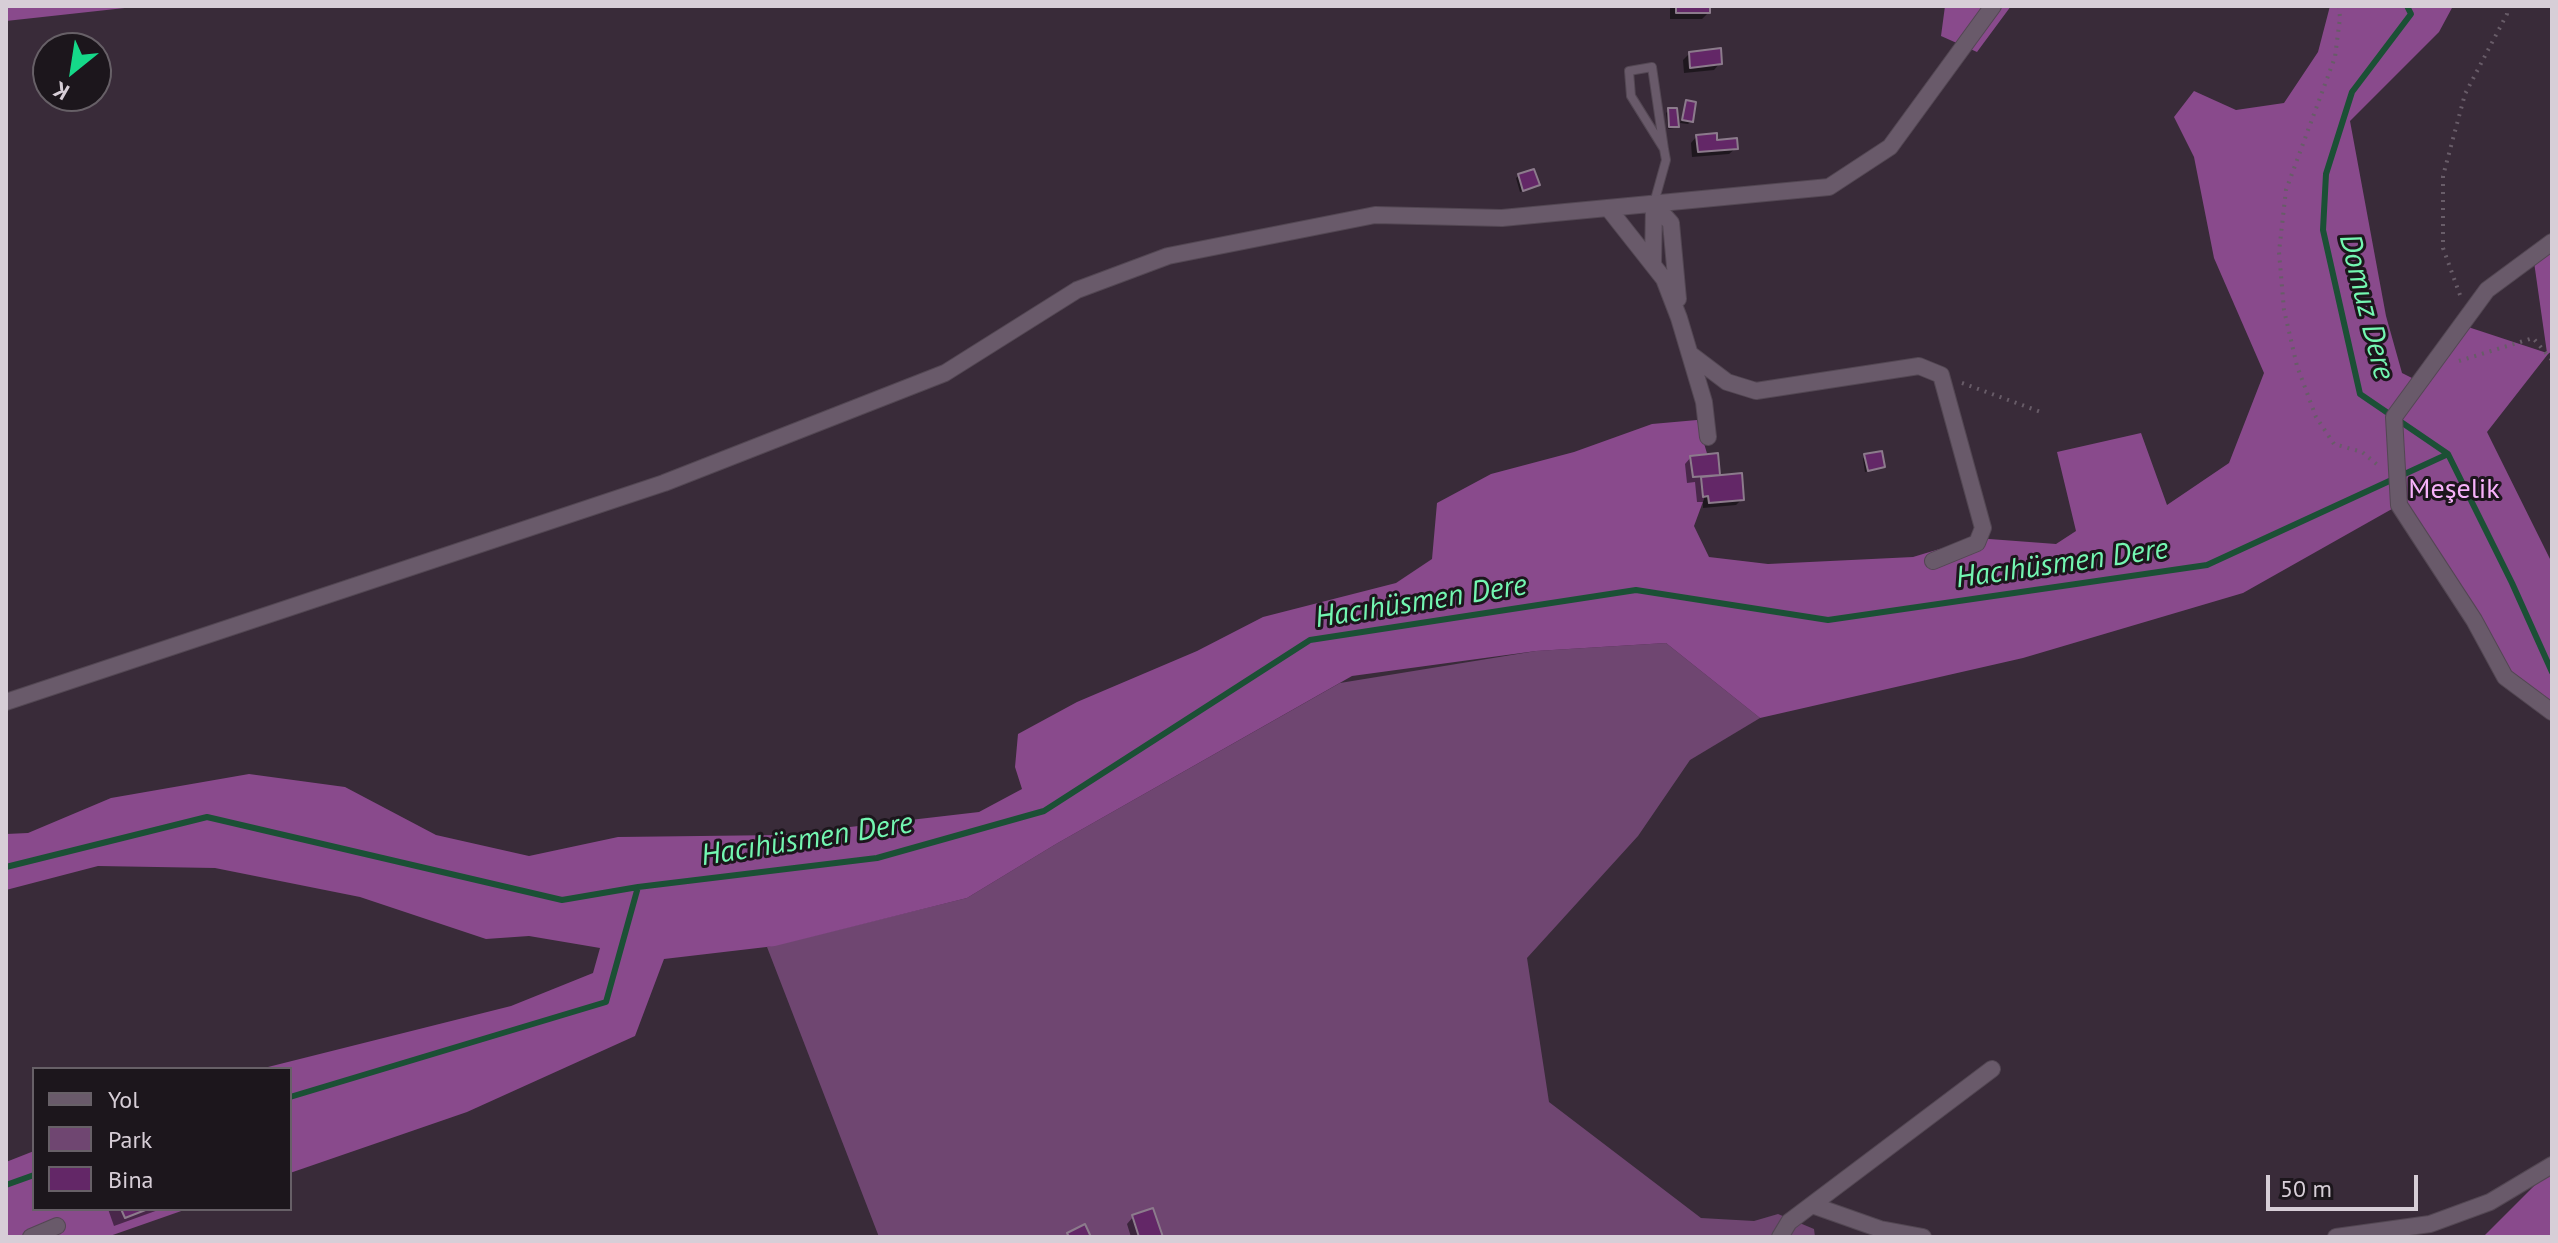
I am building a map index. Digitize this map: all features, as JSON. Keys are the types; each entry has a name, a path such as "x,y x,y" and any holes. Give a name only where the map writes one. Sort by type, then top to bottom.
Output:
{"street":[{"path":"6,702 664,483 945,373 1077,290 1168,256 1375,215 1502,218 1829,187 1890,147 1993,6"},
{"path":"1653,265 1654,204"},
{"path":"1654,204 1671,223 1679,318"},
{"path":"1608,208 1664,279 1704,402 1708,437"},
{"path":"2552,242 2487,290 2394,417 2399,505 2474,620 2505,677 2552,712"},
{"path":"1690,354 1727,382 1756,391 1919,366 1941,375 1983,528 1977,543 1933,561"},
{"path":"1780,1237 1789,1222 1992,1069"},
{"path":"2336,1237 2430,1224 2490,1202 2552,1165"},
{"path":"1812,1205 1880,1229 1923,1237"},
{"path":"31,1237 57,1226"}],"lane":[{"path":"1654,204 1666,160 1652,67 1629,71 1631,96 1664,149"}],"path":[{"path":"2339,6 2335,57 2286,190 2279,252 2284,310 2297,366 2316,417 2334,444 2362,452 2398,482"},
{"path":"2462,325 2460,295 2443,248 2443,176 2465,94 2507,14 2508,6"},
{"path":"2459,361 2533,338 2552,360"},
{"path":"1941,375 2041,412"}],"green space":[{"path":"6,6 143,6 6,21"},
{"path":"1945,6 2011,6 1977,52 1941,36"},
{"name":"Meşelik","path":"2330,6 2453,6 2439,32 2350,121 2386,316 2402,373 2420,382 2462,325 2547,353 2532,248 2552,242 2552,351 2487,432 2552,563 2552,712 2505,677 2399,505 2243,593 2023,658 1760,718 1666,643 1536,651 1352,676 967,898 775,946 664,959 635,1036 467,1112 292,1172 292,1067 268,1067 511,1006 593,973 600,948 529,936 486,939 360,897 215,868 98,866 6,890 6,834 28,833 111,798 249,774 345,787 436,835 529,856 618,837 781,835 979,812 1022,789 1015,767 1018,734 1077,702 1197,651 1263,617 1396,583 1432,559 1437,503 1491,474 1574,452 1652,424 1697,420 1709,460 1704,499 1694,526 1709,557 1768,564 1913,557 1976,538 2056,544 2076,531 2057,452 2141,433 2167,505 2229,463 2264,373 2214,258 2194,157 2174,117 2194,91 2236,110 2284,103 2318,52"},
{"path":"1666,643 1760,718 1690,760 1638,836 1527,958 1549,1102 1701,1218 1754,1221 1778,1214 1814,1229 1815,1237 879,1237 767,947 967,898 1340,683 1536,651"},
{"path":"32,1152 32,1211 181,1211 107,1237 6,1237 6,1162"},
{"path":"2552,1168 2552,1237 2483,1237"}],"building":[{"path":"1676,6 1710,6 1710,13 1676,13"},
{"path":"1721,48 1722,64 1690,68 1689,52"},
{"path":"1686,100 1696,102 1693,122 1682,120"},
{"path":"1668,108 1677,108 1679,127 1669,127"},
{"path":"1717,133 1717,140 1737,138 1738,149 1698,152 1696,135"},
{"path":"1534,169 1540,185 1523,191 1518,174"},
{"path":"1882,451 1885,467 1868,471 1864,454"},
{"path":"1718,453 1720,475 1693,477 1690,456"},
{"path":"1742,473 1744,500 1709,503 1708,496 1703,497 1701,477"},
{"path":"1153,1208 1163,1237 1139,1237 1132,1215"},
{"path":"122,1211 143,1211 125,1218"},
{"path":"1085,1224 1091,1237 1069,1237 1067,1233"}],"waterway":[{"name":"Domuz Dere","path":"2407,6 2411,14 2352,92 2326,174 2323,230 2360,394 2448,454 2552,672"},
{"name":"Hacıhüsmen Dere","path":"292,1096 606,1002 638,887 877,858 1044,811 1310,640 1636,590 1828,620 2207,565 2448,454"},
{"path":"6,867 207,817 562,900 638,887"},
{"name":"Hacıhüsmen Dere","path":"6,1185 32,1176"}]}
